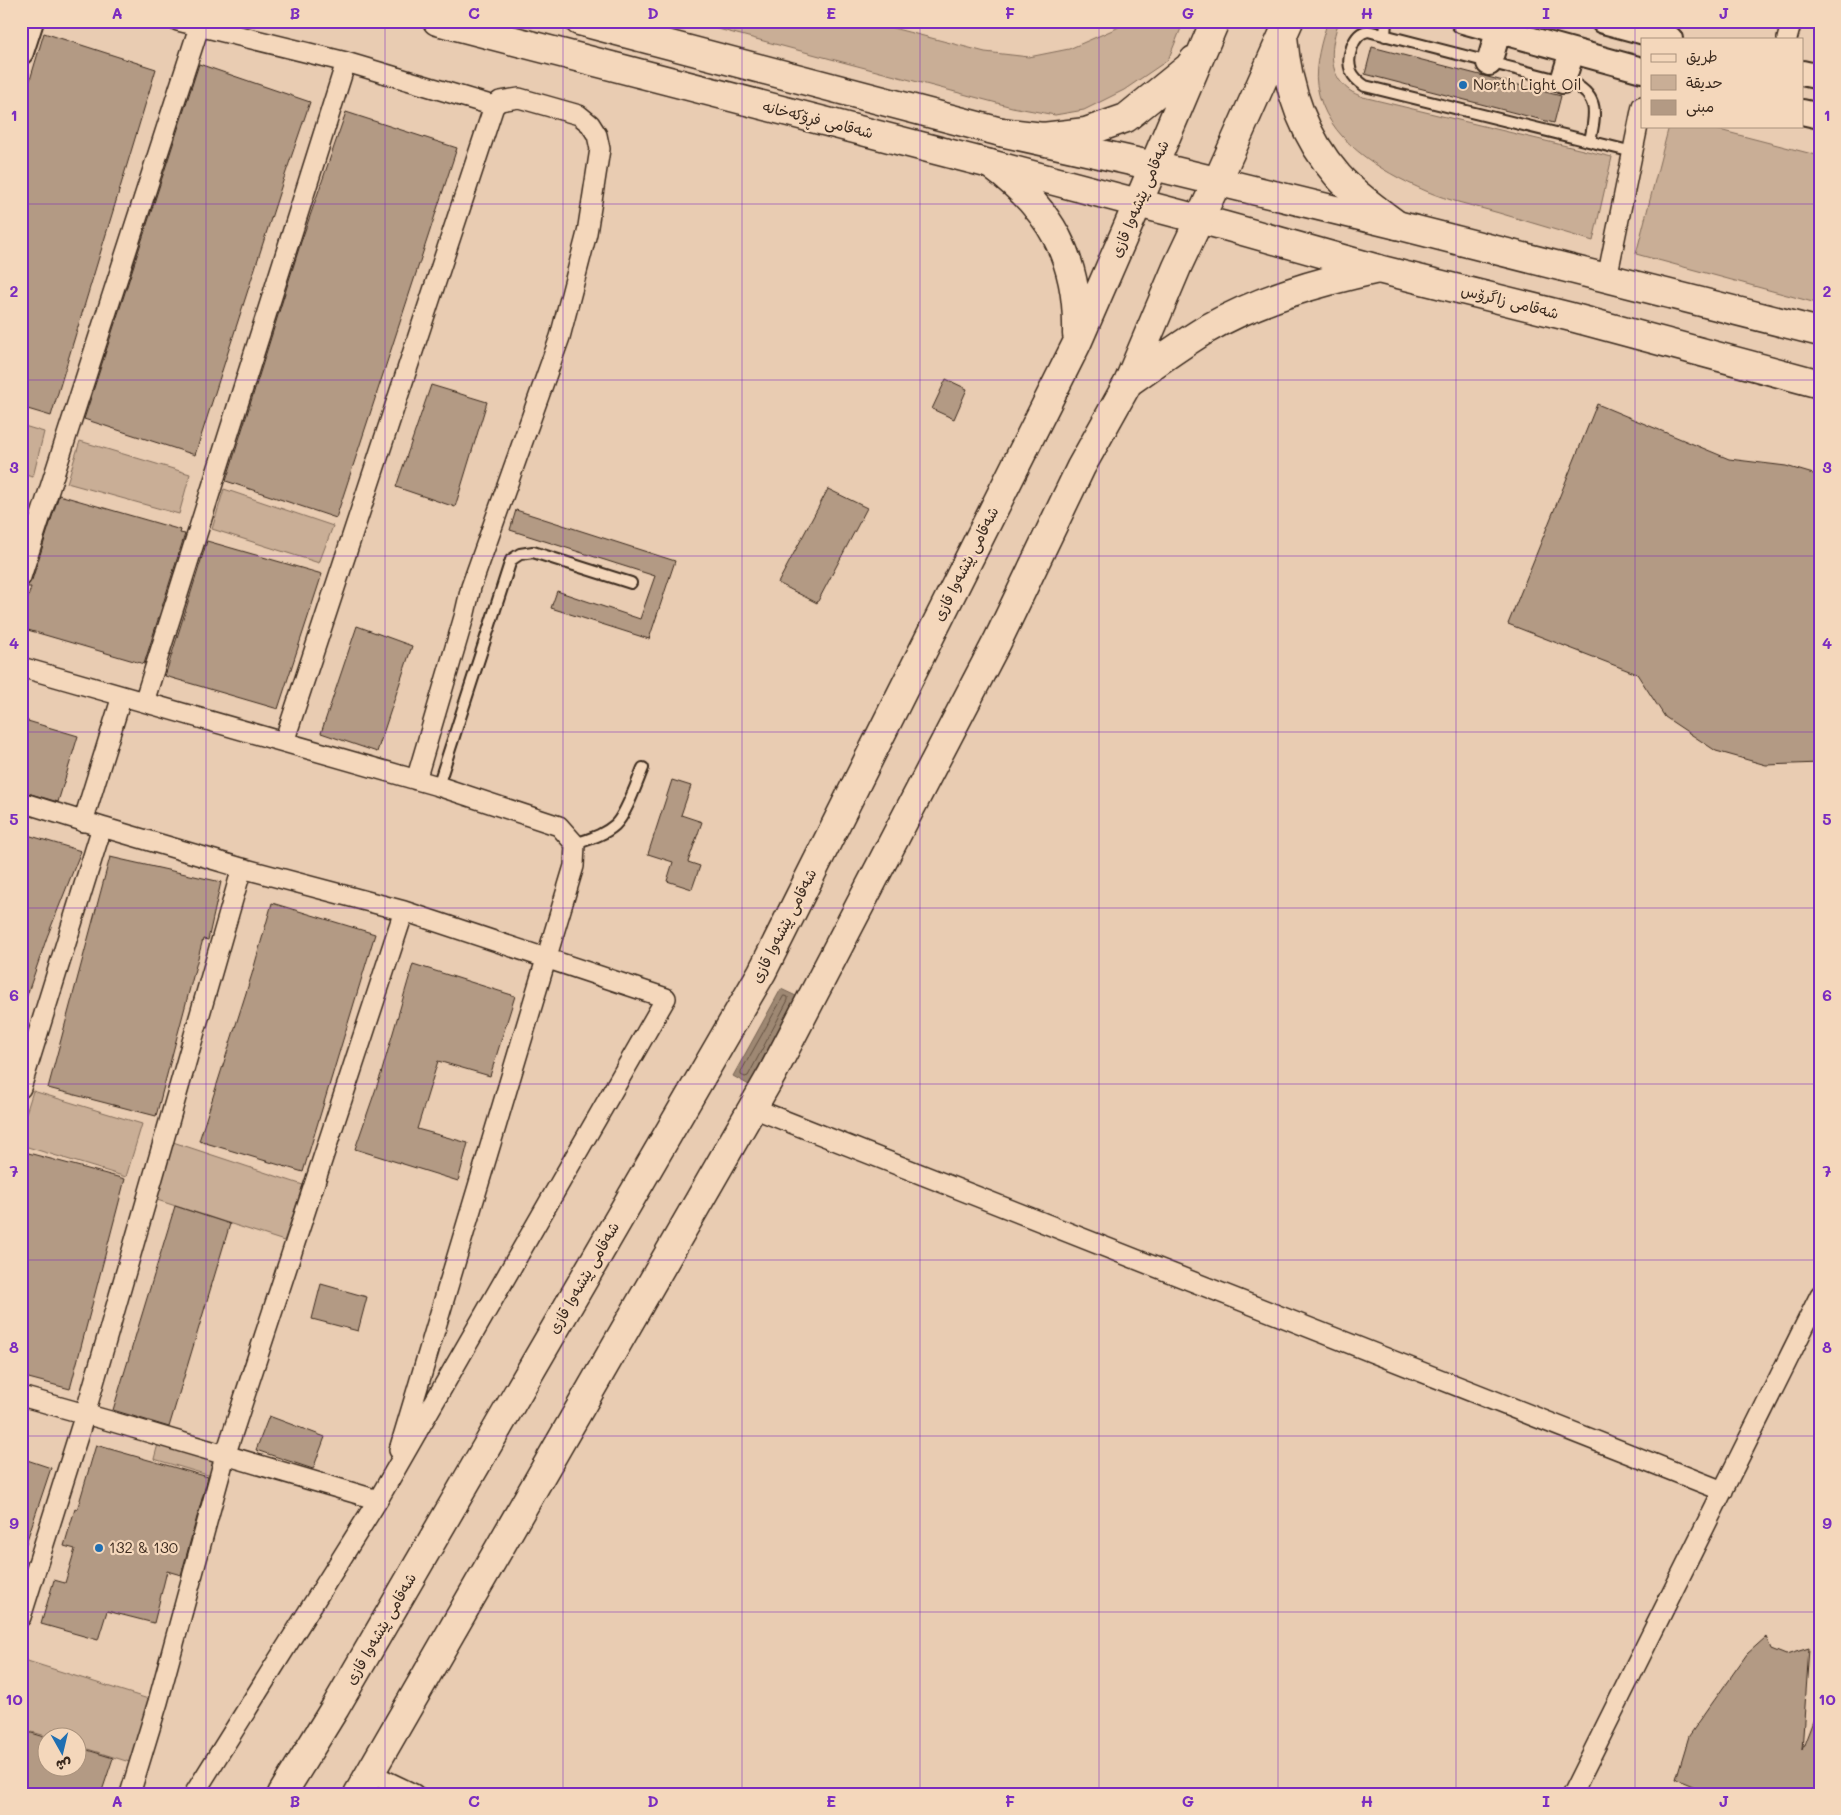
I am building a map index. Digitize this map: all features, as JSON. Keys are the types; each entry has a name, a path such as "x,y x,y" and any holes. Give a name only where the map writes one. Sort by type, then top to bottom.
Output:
{"main road":[{"name":"شەقامی فڕۆکەخانە","path":"436,21 1200,220"},
{"path":"579,21 1001,132 1154,166 1397,225 1820,332"},
{"path":"1001,132 1043,137 1086,132 1126,118 1189,67 1212,28"},
{"name":"شەقامی پێشەوا قازی","path":"282,1794 335,1708 762,972 1077,342 1212,28"},
{"path":"364,1788 753,1108 992,650 1081,467 1128,383 1286,29"},
{"path":"1286,29 1284,58 1299,115 1316,147 1339,176 1366,201 1397,225"},
{"path":"990,164 1030,198 1047,219 1062,248 1073,278 1078,310 1077,342"},
{"name":"شەقامی زاگرۆس","path":"1200,220 1378,269 1571,317 1820,384"},
{"path":"1128,383 1168,353 1207,329 1248,309 1307,286 1378,269"}],"street":[{"path":"21,52 31,21"},
{"path":"178,21 346,62 494,106"},
{"path":"1463,21 1641,70"},
{"path":"1603,21 1666,38"},
{"path":"1787,38 1792,21"},
{"path":"21,577 199,27"},
{"path":"1489,62 1498,32"},
{"path":"1562,81 1572,52"},
{"path":"144,702 346,62"},
{"path":"1804,74 1820,78"},
{"path":"284,742 494,106 500,101 519,98 580,115 597,134 600,149 587,233 560,337 470,587 464,617 416,780"},
{"path":"1607,278 1641,111"},
{"path":"1804,112 1820,116"},
{"path":"21,667 438,786 559,826 575,844 574,866 390,1480"},
{"path":"83,822 122,696"},
{"path":"21,802 242,868 404,911 666,998 390,1480 194,1794"},
{"path":"21,1088 102,827"},
{"path":"21,1617 85,1414 242,868"},
{"path":"130,1794 158,1702 226,1456 404,911"},
{"path":"753,1108 1723,1491"},
{"path":"1572,1794 1820,1295"},
{"path":"21,1396 378,1500"},
{"path":"364,1788 414,1794"}],"lane":[{"path":"1385,36 1386,21"},
{"path":"1590,141 1595,118 1593,104 1590,97 1580,88 1562,81 1368,31 1361,32 1356,37 1350,64 1354,77 1365,86 1633,152"},
{"path":"438,786 511,560 520,554 533,552 631,583"},
{"path":"575,844 600,835 616,824 631,797 643,768"}],"green space":[{"path":"688,21 866,21 985,52 1029,57 1069,49 1117,28 1128,21 1184,21 1168,60 1124,90 1084,110 1055,115 1012,107"},
{"path":"1328,21 1339,21 1334,39 1332,58 1337,75 1349,90 1356,94 1612,157 1593,241 1435,195 1391,174 1357,151 1331,122 1322,104 1317,85 1318,61"},
{"path":"1668,128 1712,128 1820,156 1820,304 1636,254"},
{"path":"21,425 44,432 33,477 21,474"},
{"path":"80,441 190,474 179,514 67,483"},
{"path":"224,489 333,526 319,563 212,529"},
{"path":"33,1091 142,1124 126,1177 21,1145 21,1129"},
{"path":"173,1142 303,1185 284,1241 154,1199"},
{"path":"158,1444 222,1463 211,1476 154,1459"},
{"path":"21,1659 158,1702 139,1765 88,1749 88,1728 38,1728 38,1734 21,1729"}],"water":[{"path":"781,989 796,996 749,1085 733,1076"}],"building":[{"path":"44,33 156,69 51,416 21,407 21,110"},
{"path":"1372,47 1561,96 1554,123 1365,74"},
{"path":"199,64 310,102 195,455 84,419"},
{"path":"346,112 457,148 336,518 226,481 301,242"},
{"path":"946,379 967,389 954,419 932,409"},
{"path":"431,385 487,402 455,507 396,487"},
{"path":"1597,404 1729,459 1786,466 1820,476 1820,763 1766,765 1716,751 1665,717 1637,674 1508,624"},
{"path":"828,489 867,508 817,603 778,583"},
{"path":"59,495 181,530 180,533 185,534 144,664 21,628 21,621 31,587 26,587 32,580"},
{"path":"516,510 675,561 649,639 551,608 557,591 640,619 655,576 510,530"},
{"path":"207,541 322,574 278,709 165,676"},
{"path":"357,626 412,646 377,752 321,733"},
{"path":"21,719 78,736 58,802 21,791"},
{"path":"672,780 691,786 681,815 702,822 688,862 700,866 692,889 667,881 673,862 648,854"},
{"path":"21,833 81,851 47,937 24,1004 21,1004"},
{"path":"110,857 221,882 208,940 203,939 156,1116 48,1088"},
{"path":"272,903 375,934 303,1172 199,1141 252,974"},
{"path":"413,964 515,996 490,1076 438,1061 417,1129 468,1143 458,1181 355,1149 381,1074"},
{"path":"21,1151 125,1179 70,1389 21,1376"},
{"path":"175,1206 230,1224 169,1427 113,1410"},
{"path":"321,1284 367,1297 358,1331 312,1319"},
{"path":"269,1416 325,1437 313,1469 256,1450"},
{"path":"96,1445 208,1477 181,1575 167,1571 154,1623 107,1611 98,1640 41,1624 54,1580 65,1583 75,1549 64,1546 75,1509 77,1510"},
{"path":"21,1458 51,1468 24,1549 21,1549"},
{"path":"1766,1637 1771,1649 1786,1655 1809,1648 1802,1750 1818,1708 1820,1709 1820,1794 1712,1794 1676,1779 1689,1736 1747,1654"},
{"path":"25,1731 38,1735 38,1778 88,1778 88,1750 113,1758 101,1794 21,1794 21,1743"}],"place":[{"name":"North Light Oil","path":"1463,85"},
{"name":"132 & 130","path":"99,1548"}]}
